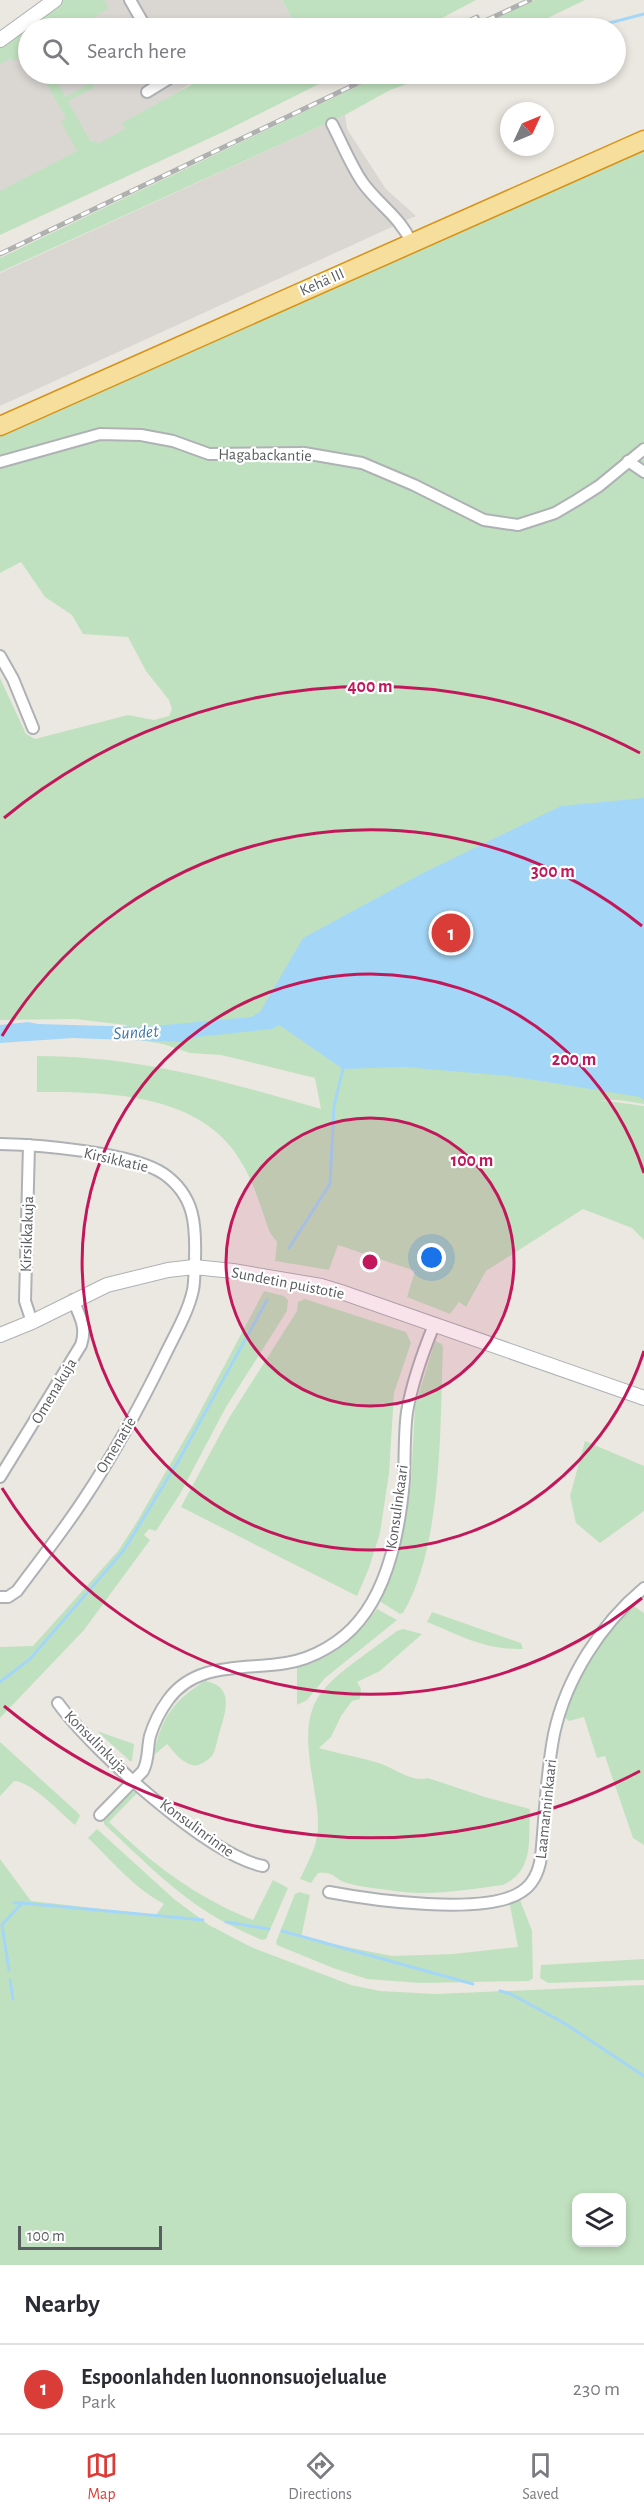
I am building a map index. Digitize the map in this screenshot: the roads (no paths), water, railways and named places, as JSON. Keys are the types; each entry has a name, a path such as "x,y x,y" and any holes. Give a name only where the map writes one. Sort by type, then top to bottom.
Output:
{"highway":[{"name":"Kehä III","path":"0,426 644,140"}],"street":[{"path":"30,18 55,0"},
{"path":"130,0 140,18"},
{"path":"0,40 18,27"},
{"path":"147,92 160,84"},
{"path":"332,124 364,184 398,220 411,242"},
{"name":"Hagabackantie","path":"0,462 100,434 141,435 173,441 209,454 304,453 362,463 414,484 484,520 518,525 555,513 599,486 644,449"},
{"path":"628,461 644,472"},
{"path":"0,656 13,680 33,728"},
{"name":"Kirsikkatie","path":"0,1144 30,1145 95,1153 146,1166 164,1174 182,1192 191,1212 196,1231 194,1267"},
{"name":"Kirsikkakuja","path":"30,1145 25,1300 33,1322"},
{"name":"Sundetin puistotie","path":"0,1335 33,1322 107,1285 168,1270 194,1267 233,1271 321,1286 644,1398"},
{"name":"Omenatie","path":"0,1597 8,1597 17,1591 84,1500 141,1404 193,1292 194,1267"},
{"name":"Omenakuja","path":"0,1477 81,1345 85,1332 83,1320 73,1300"},
{"name":"Konsulinkaari","path":"100,1815 135,1781 147,1763 150,1737 158,1717 170,1698 181,1687 220,1668 286,1663 305,1658 345,1635 359,1622 373,1602 392,1552 403,1483 407,1413 434,1325"},
{"name":"Laamanninkaari","path":"329,1892 367,1900 471,1905 520,1893 531,1884 539,1871 553,1744 559,1715 574,1678 593,1644 644,1588"},
{"name":"Konsulinkuja","path":"58,1703 71,1720 135,1781"},
{"name":"Konsulinrinne","path":"135,1781 203,1837 240,1859 263,1866"}],"water":[{"name":"Sundet","path":"644,798 644,1101 640,1097 509,1076 404,1067 343,1069 279,1025 272,1029 197,1037 184,1042 73,1038 0,1043 0,1025 28,1022 143,1027 251,1017 260,1012 303,938 423,873 561,806"}],"waterway":[{"path":"626,19 644,14"},
{"path":"289,1248 330,1184 334,1106 343,1069"},
{"path":"0,1682 30,1659 124,1550 179,1460 267,1300"},
{"path":"14,1903 22,1903"},
{"path":"9,1970 2,1925 22,1903 203,1920"},
{"path":"226,1922 269,1929"},
{"path":"282,1931 473,1984"},
{"path":"10,1980 13,1999"},
{"path":"500,1991 511,1994 564,2023 644,2076"}],"railway":[{"path":"491,18 530,0"},
{"path":"0,254 356,84"}],"place":[{"name":"Espoonlahden luonnonsuojelualue","path":"451,933"}]}
